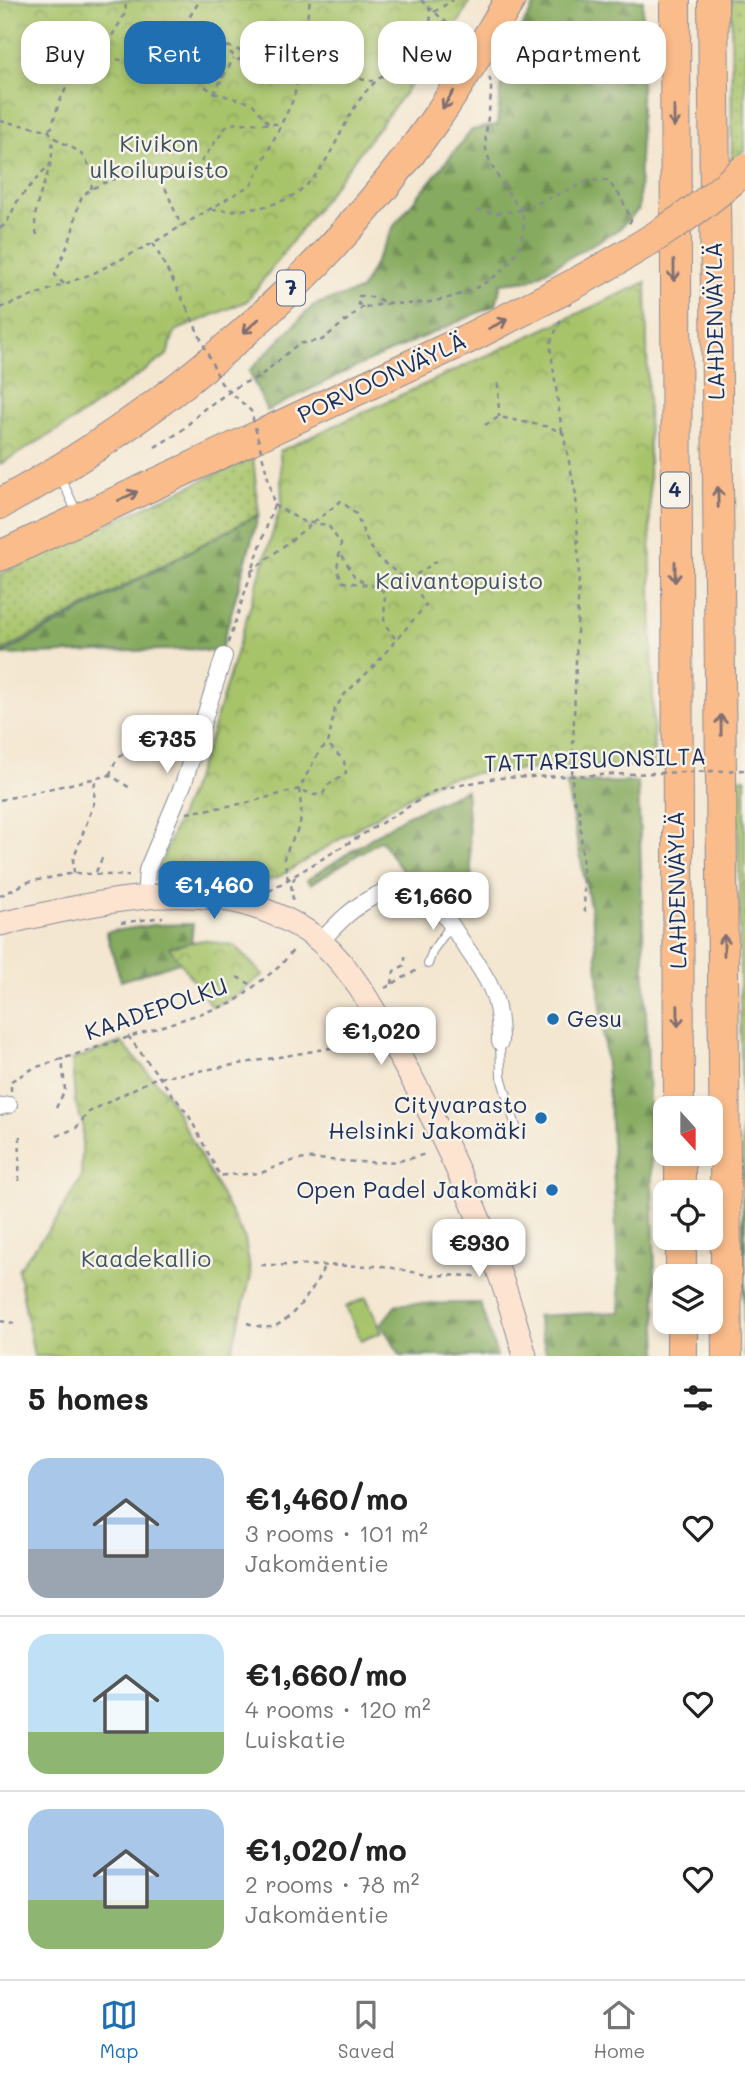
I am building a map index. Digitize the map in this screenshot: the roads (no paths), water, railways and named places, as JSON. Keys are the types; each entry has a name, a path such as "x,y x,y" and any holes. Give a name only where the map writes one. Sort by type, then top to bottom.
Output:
{"highway":[{"name":"7","path":"0,504 57,470 156,403 221,353 335,244 437,117 510,0"},
{"name":"LAHDENVÄYLÄ","path":"675,0 679,1096"},
{"name":"LAHDENVÄYLÄ","path":"713,0 727,1356"},
{"name":"PORVOONVÄYLÄ","path":"0,556 467,339 561,291 654,237 701,205 745,169"},
{"path":"682,1334 682,1356"}],"street":[{"path":"145,898 147,870 175,809 225,656"},
{"path":"321,942 344,917 369,900 397,889 427,896 451,925 494,991 500,1016 500,1042"},
{"path":"0,924 145,898 180,896 244,904 288,920 321,942 358,984 447,1144 465,1181 501,1274 525,1356"}],"lane":[{"path":"57,470 80,518"},
{"path":"428,964 433,950 451,925"},
{"path":"500,1042 501,1076 518,1134"}],"place":[{"name":"Gesu","path":"553,1019"},
{"name":"Cityvarasto Helsinki Jakomäki","path":"541,1118"},
{"name":"Open Padel Jakomäki","path":"552,1190"}],"park label":[{"name":"Kivikon ulkoilupuisto","path":"159,157"},
{"name":"Kaivantopuisto","path":"459,581"},
{"name":"Kaadekallio","path":"146,1259"}]}
